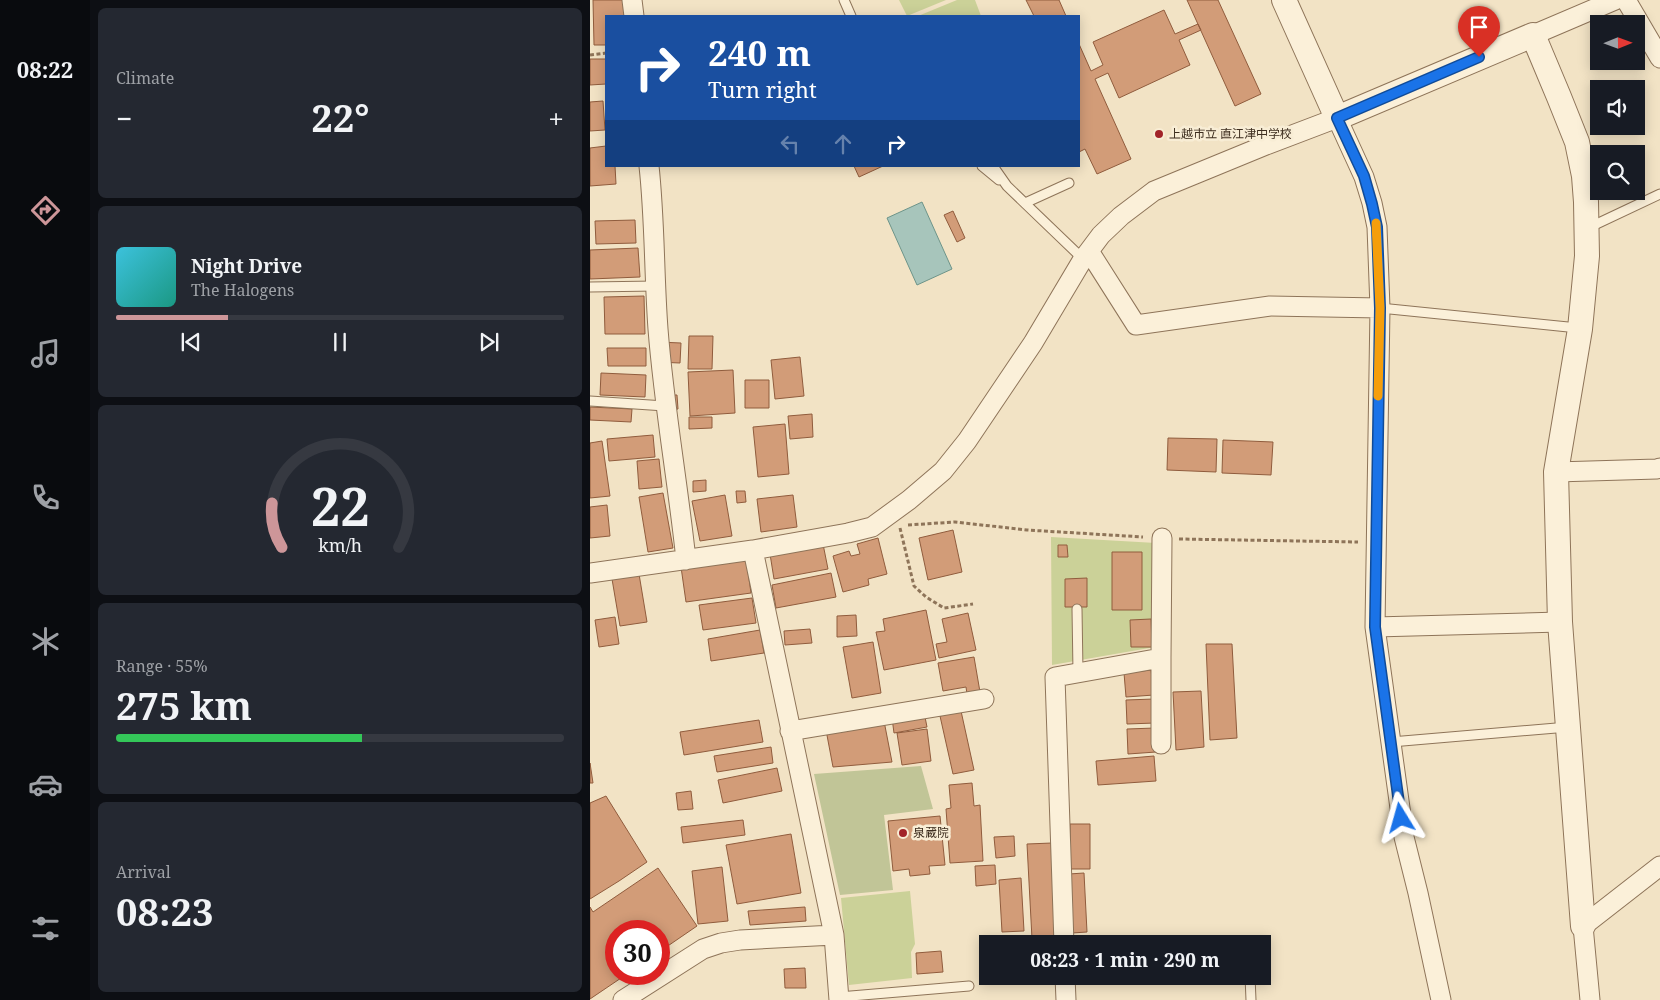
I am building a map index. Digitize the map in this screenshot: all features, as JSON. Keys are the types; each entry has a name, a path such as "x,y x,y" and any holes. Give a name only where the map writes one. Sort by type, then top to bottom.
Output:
{"street":[{"path":"632,0 634,15"},
{"path":"1284,0 1364,176 1377,227 1380,308 1375,627 1404,837 1441,1000"},
{"path":"590,573 753,550 872,526 925,487 943,471 967,441 1033,343 1086,255 1101,235 1121,216 1154,191 1266,144 1337,118 1616,0"},
{"path":"1626,0 1660,58"},
{"path":"1532,35 1560,97 1576,142 1584,176 1587,256 1580,329 1556,472 1560,622 1590,1000"},
{"path":"648,167 652,200 665,406 676,469 686,560"},
{"path":"1086,255 1136,325 1270,306 1380,308"},
{"path":"1556,472 1660,468"},
{"path":"1161,744 1162,538"},
{"path":"753,550 834,935 839,998"},
{"path":"1375,627 1560,622"},
{"path":"1064,935 1055,676 1161,658"},
{"path":"790,731 984,699"},
{"path":"1583,926 1660,866"},
{"path":"623,1000 703,949 721,943 740,940 834,935"},
{"path":"1065,985 1066,1000"}],"lane":[{"path":"844,0 851,15"},
{"path":"983,167 1007,186 1024,204 1086,255"},
{"path":"994,167 1007,186"},
{"path":"1024,204 1069,183"},
{"path":"1587,228 1660,194"},
{"path":"590,287 656,286"},
{"path":"1380,308 1580,329"},
{"path":"590,401 665,406"},
{"path":"1077,609 1078,672"},
{"path":"1391,742 1568,727"},
{"path":"1250,985 1251,1000"},
{"path":"839,998 969,986"}],"path":[{"path":"590,55 605,53"},
{"path":"974,604 944,608 926,597 914,586 900,525 955,522 1027,530 1162,538 1376,542"}],"green space":[{"path":"899,0 946,0 909,15 906,15"},
{"path":"957,0 975,0 981,15 920,15"},
{"path":"1051,537 1156,543 1155,647 1052,665"},
{"path":"921,766 933,809 884,815 893,890 840,895 814,774"},
{"path":"910,891 915,944 911,952 912,978 849,985 841,898"}],"water":[{"path":"922,202 952,269 917,285 887,218"}],"building":[{"path":"593,0 625,0 625,15 605,15 605,45 594,45"},
{"path":"1026,0 1059,0 1066,15 1034,15"},
{"path":"1187,0 1218,0 1261,94 1235,106"},
{"path":"1164,10 1175,34 1198,24 1201,30 1179,40 1190,65 1119,98 1108,73 1095,79 1131,159 1097,174 1085,149 1080,152 1080,46 1091,71 1103,65 1093,42"},
{"path":"590,59 605,59 605,84 590,85"},
{"path":"603,101 605,130 590,131 590,102"},
{"path":"605,146 605,167 615,167 616,184 590,186 590,148"},
{"path":"854,167 881,167 859,177"},
{"path":"953,211 965,238 957,242 944,215"},
{"path":"635,220 636,243 596,244 595,221"},
{"path":"638,248 640,277 590,279 590,250"},
{"path":"644,296 645,334 605,334 604,297"},
{"path":"689,336 713,336 712,369 688,369"},
{"path":"658,342 681,343 680,363 657,362"},
{"path":"607,348 646,348 646,366 608,366"},
{"path":"800,357 804,396 775,399 771,360"},
{"path":"733,370 735,413 690,416 688,372"},
{"path":"601,373 646,375 645,397 600,395"},
{"path":"745,380 769,380 769,408 745,408"},
{"path":"671,395 677,395 678,409 672,410"},
{"path":"590,407 632,409 631,422 590,420"},
{"path":"812,414 813,437 790,439 788,416"},
{"path":"689,417 712,417 712,428 689,429"},
{"path":"785,424 789,474 758,477 753,427"},
{"path":"653,435 655,457 609,461 607,439"},
{"path":"1168,438 1217,439 1216,472 1167,470"},
{"path":"1223,440 1273,442 1271,475 1222,473"},
{"path":"602,441 610,496 590,498 590,443"},
{"path":"659,459 662,487 639,489 637,461"},
{"path":"706,480 706,491 693,492 693,481"},
{"path":"736,491 745,491 746,502 737,503"},
{"path":"663,493 673,548 648,552 639,497"},
{"path":"725,495 732,536 700,541 692,501"},
{"path":"793,495 797,527 761,532 757,499"},
{"path":"607,505 610,536 590,538 590,507"},
{"path":"953,530 962,572 928,580 919,538"},
{"path":"878,538 887,574 868,579 869,585 843,592 833,556 849,551 851,556 860,554 857,544"},
{"path":"823,544 828,569 774,579 770,554"},
{"path":"1058,545 1067,545 1068,557 1058,557"},
{"path":"1112,552 1142,552 1142,610 1112,610"},
{"path":"746,558 751,593 686,602 681,567"},
{"path":"831,573 836,597 776,608 772,585"},
{"path":"639,574 647,622 620,626 612,579"},
{"path":"1087,578 1087,607 1065,607 1065,579"},
{"path":"752,598 756,623 703,630 699,605"},
{"path":"926,610 936,660 884,670 876,632 885,631 883,619"},
{"path":"968,613 976,650 939,658 936,644 947,642 942,619"},
{"path":"856,615 857,636 837,637 837,616"},
{"path":"615,617 619,644 599,647 595,620"},
{"path":"1151,619 1152,647 1131,647 1130,620"},
{"path":"810,629 812,643 785,645 784,631"},
{"path":"760,630 764,653 711,661 708,639"},
{"path":"873,642 881,693 852,698 843,647"},
{"path":"1206,644 1232,644 1237,738 1210,740"},
{"path":"974,657 980,692 967,694 966,687 943,691 938,663"},
{"path":"1151,670 1154,695 1126,697 1124,673"},
{"path":"1201,691 1204,747 1176,750 1173,692"},
{"path":"1154,699 1155,723 1127,724 1126,700"},
{"path":"961,711 974,770 953,774 940,716"},
{"path":"924,712 927,727 894,733 892,718"},
{"path":"759,720 763,742 684,755 680,732"},
{"path":"884,721 892,762 833,767 826,730"},
{"path":"1155,728 1156,752 1128,754 1127,729"},
{"path":"927,729 931,761 902,765 897,733"},
{"path":"771,747 773,763 717,772 714,756"},
{"path":"1154,756 1156,781 1098,785 1096,761"},
{"path":"590,763 593,783 590,783"},
{"path":"777,768 782,791 723,803 718,780"},
{"path":"972,783 974,806 980,805 983,861 950,863 946,809 951,808 949,785"},
{"path":"691,791 693,809 678,810 676,793"},
{"path":"606,796 647,862 590,899 590,803"},
{"path":"940,816 945,865 929,866 930,874 910,876 909,869 893,871 888,821"},
{"path":"743,820 745,835 683,843 681,827"},
{"path":"1070,824 1090,824 1090,869 1070,869"},
{"path":"791,834 801,893 737,904 726,845"},
{"path":"1014,836 1015,856 996,858 994,837"},
{"path":"1052,843 1057,935 1032,935 1027,844"},
{"path":"995,865 996,884 976,886 975,866"},
{"path":"722,867 728,921 698,924 692,871"},
{"path":"658,868 697,926 670,944 670,920 605,920 605,985 611,985 590,999 590,907 593,912"},
{"path":"1084,873 1087,932 1072,933 1069,874"},
{"path":"1021,878 1024,931 1002,932 999,880"},
{"path":"805,907 806,921 750,925 748,911"},
{"path":"941,951 943,972 917,974 916,953"},
{"path":"805,968 806,988 785,988 784,969"}],"slow traffic":[{"path":"1376,223 1380,308 1378,396"}],"place":[{"name":"上越市立 直江津中学校","path":"1159,134"},
{"name":"泉蔵院","path":"903,833"}],"route":[{"path":"1401,818 1375,627 1380,308 1377,227 1364,176 1337,118 1479,57"}]}
